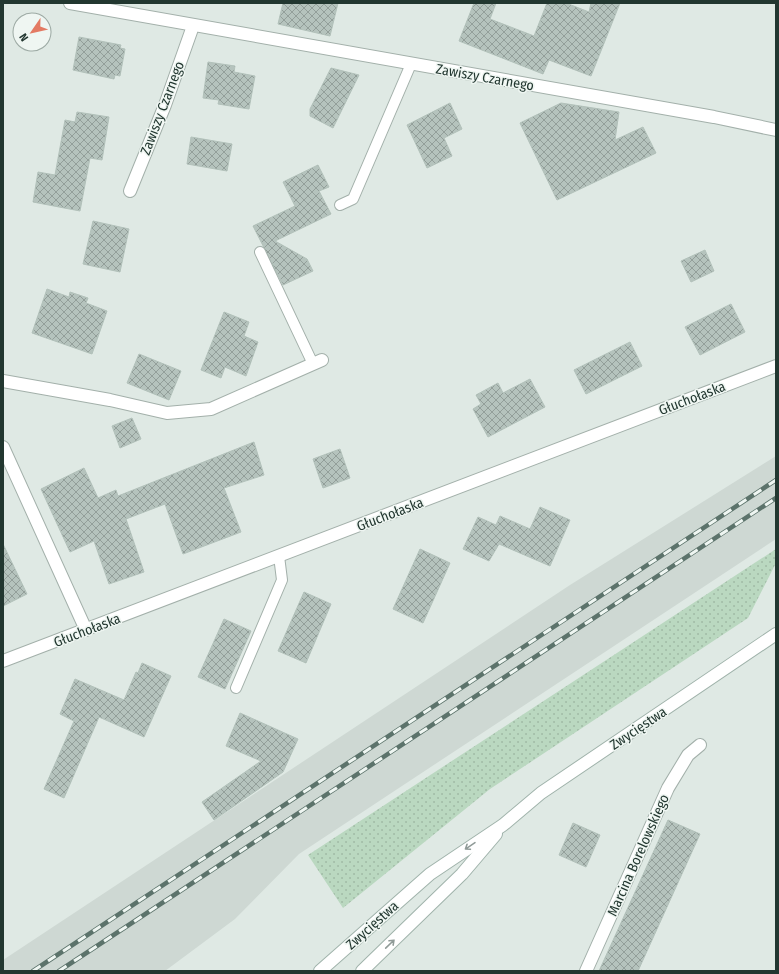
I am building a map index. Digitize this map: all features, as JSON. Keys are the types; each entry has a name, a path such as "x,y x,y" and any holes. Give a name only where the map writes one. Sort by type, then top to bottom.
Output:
{"street":[{"name":"Zawiszy Czarnego","path":"70,3 193,26 714,117 776,130"},
{"name":"Zawiszy Czarnego","path":"130,191 165,105 193,26"},
{"path":"3,381 110,400 167,413 211,409 317,362"},
{"name":"Głuchołaska","path":"3,661 776,366"},
{"path":"3,447 86,630"},
{"name":"Zwycięstwa","path":"320,971 430,874 503,825 542,793 776,634"},
{"name":"Marcina Borelowskiego","path":"586,971 668,788 688,755 700,745"},
{"name":"Zwycięstwa","path":"362,971 462,874 503,825"}],"lane":[{"path":"340,205 353,199 411,64"},
{"path":"260,252 317,362"},
{"path":"236,688 282,580 280,556"}],"shaded area":[{"path":"776,456 776,539 299,854 235,919 165,971 3,971 3,960 570,585"}],"green space":[{"path":"776,549 776,563 748,618 490,789 343,908 308,855"}],"building":[{"path":"283,3 338,3 330,36 278,24"},
{"path":"474,3 496,3 490,19 534,36 547,3 566,3 589,12 591,3 620,3 591,76 549,60 543,74 459,41"},
{"path":"79,37 121,45 120,48 125,49 120,76 115,75 114,79 73,70"},
{"path":"208,62 235,66 234,72 255,76 249,109 218,104 219,100 203,98"},
{"path":"331,68 359,75 333,128 310,116 310,109"},
{"path":"450,103 462,129 444,138 452,156 427,168 407,125"},
{"path":"561,103 619,112 615,140 643,127 656,153 557,200 520,123"},
{"path":"77,112 109,117 102,160 90,158 80,211 33,202 38,172 55,175 65,120 75,122"},
{"path":"191,137 232,144 227,171 187,164"},
{"path":"318,165 329,187 319,191 331,214 275,241 307,259 313,271 283,285 253,226 295,206 283,182"},
{"path":"93,221 129,229 120,272 83,264"},
{"path":"705,250 714,271 691,282 681,261"},
{"path":"47,289 69,297 70,292 88,298 86,303 107,311 92,354 32,333"},
{"path":"731,304 745,332 700,355 685,327"},
{"path":"224,312 249,322 244,336 258,342 246,376 225,367 221,378 201,370"},
{"path":"630,342 642,366 586,394 574,370"},
{"path":"139,354 181,371 169,400 127,383"},
{"path":"530,379 545,407 488,437 473,409 481,404 476,395 498,383 503,393"},
{"path":"132,418 141,439 120,448 112,426"},
{"path":"254,442 264,475 224,488 241,532 183,554 165,504 126,519 144,572 109,584 94,541 70,552 41,489 84,468 98,498 116,490 118,496"},
{"path":"340,449 350,478 323,488 313,459"},
{"path":"540,507 570,520 550,566 499,544 489,561 463,549 478,517 496,525 500,516 530,529"},
{"path":"3,544 27,594 3,606"},
{"path":"420,549 450,563 423,623 393,609"},
{"path":"304,592 331,604 306,663 278,651"},
{"path":"224,619 251,631 225,689 198,677"},
{"path":"142,663 171,676 144,737 99,717 64,798 44,789 74,721 60,714 75,679 124,700 136,672 138,673"},
{"path":"240,713 298,739 283,772 214,820 202,802 261,761 226,746"},
{"path":"668,820 700,834 638,971 599,971"},
{"path":"573,823 600,835 586,867 559,855"}],"railway":[{"path":"33,971 776,480"},
{"path":"59,971 776,498"}]}
